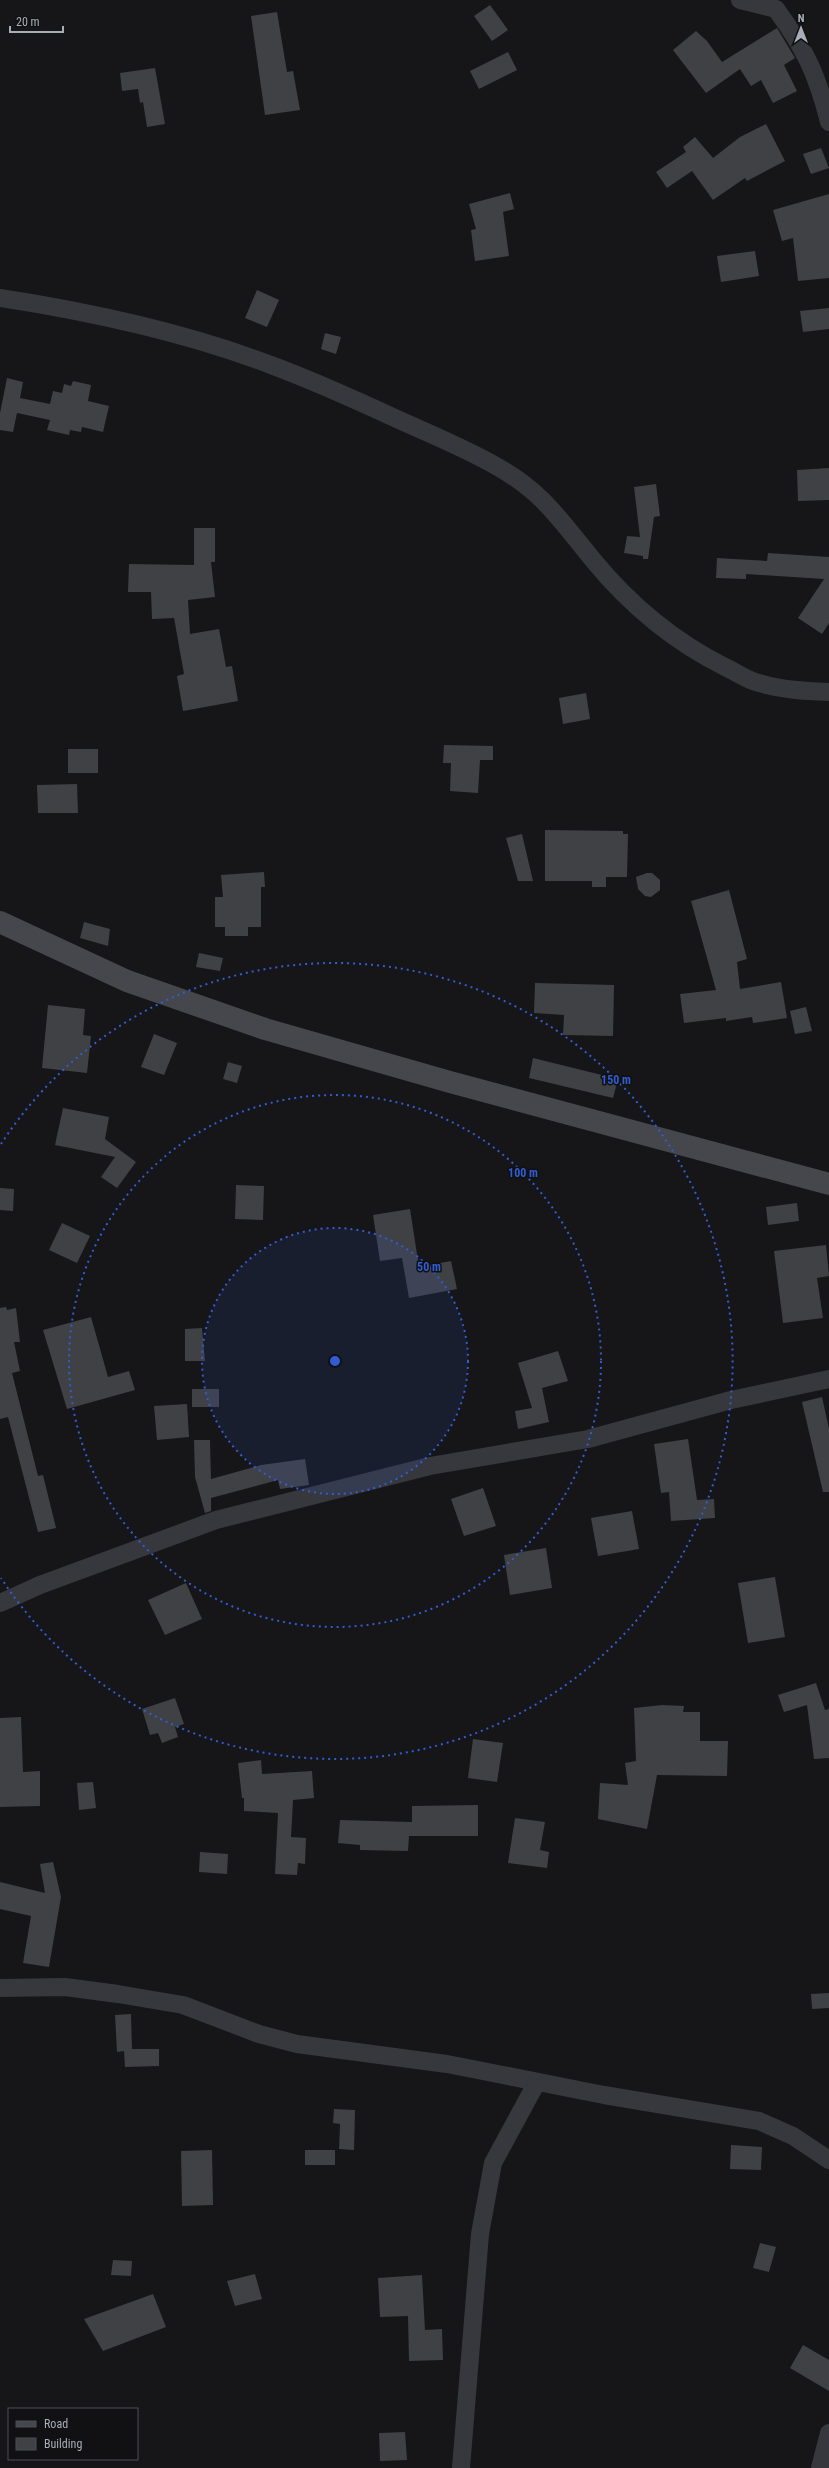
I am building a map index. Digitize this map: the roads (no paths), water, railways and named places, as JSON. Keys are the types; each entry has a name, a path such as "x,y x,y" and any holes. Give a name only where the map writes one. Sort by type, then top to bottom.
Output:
{"main road":[{"path":"0,922 127,982 266,1029 829,1184"}],"street":[{"path":"740,0 776,9 800,43 815,74 829,122"},
{"path":"0,298 70,309 172,334 270,364 341,394 496,466 536,492 624,594 669,634 705,657 757,683 790,691 829,692"},
{"path":"0,1603 40,1585 216,1520 430,1466 588,1439 731,1400 829,1379"},
{"path":"0,1988 65,1987 125,1995 182,2005 259,2034 297,2044 447,2064 537,2082 759,2121 792,2136 829,2160"},
{"path":"461,2468 480,2234 493,2163 537,2082"},
{"path":"820,2468 829,2433"}]}
